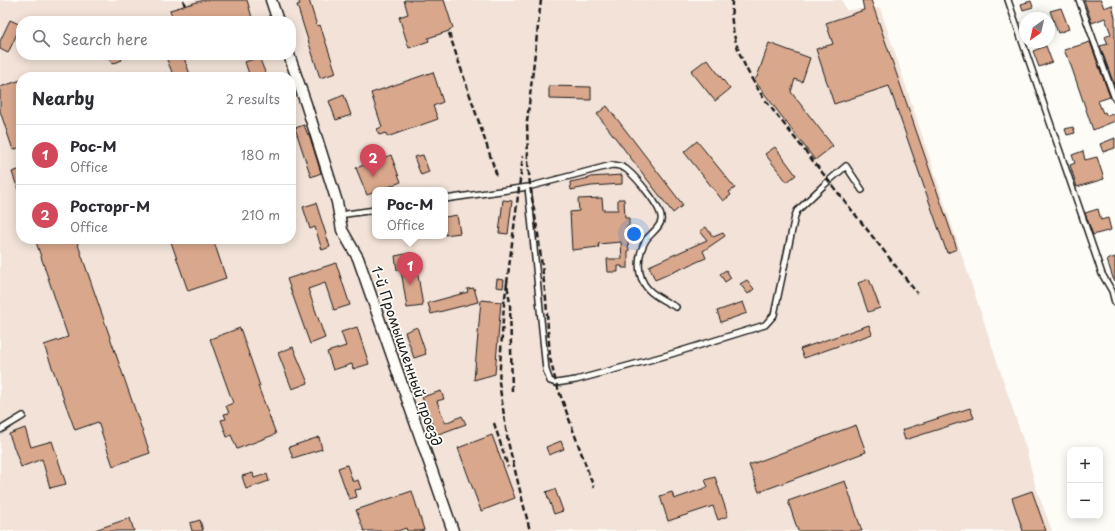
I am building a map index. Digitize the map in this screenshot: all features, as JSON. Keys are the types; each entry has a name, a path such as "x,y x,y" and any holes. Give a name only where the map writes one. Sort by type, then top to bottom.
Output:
{"street":[{"path":"271,0 276,16"},
{"name":"1-й Промышленный проезд","path":"291,60 295,72"},
{"name":"1-й Промышленный проезд","path":"296,75 335,194 345,236 358,258 453,531"}],"lane":[{"path":"1008,0 1102,274 1113,292 1115,303"},
{"path":"1080,0 1115,98"},
{"path":"448,199 528,187 612,165 619,165 625,169 647,192 662,216 660,224 646,240 642,248 639,264 642,280 648,289 676,308"},
{"path":"528,187 546,370 550,381 556,383 576,380 668,355 765,325 774,315 797,211 846,166 862,190"},
{"path":"339,215 372,210"},
{"path":"0,430 23,416"}],"shaded area":[{"path":"0,0 842,0 846,10 880,8 1027,452 1035,485 1052,531 0,531"}],"building":[{"path":"204,0 247,0 252,16 172,16 170,10"},
{"path":"298,0 309,0 317,26 320,25 336,73 320,78 297,5 300,4"},
{"path":"404,0 444,0 453,28 449,31 428,38 429,41 409,48 399,17 408,14"},
{"path":"862,0 871,0 957,249 947,253 889,86 834,104 816,49 833,44 826,23 864,10"},
{"path":"1084,0 1101,0 1104,8 1112,5 1115,18 1115,87 1100,46 1108,44 1105,37 1111,34 1105,18 1092,23"},
{"path":"1031,1 1033,7 1023,10 1021,4"},
{"path":"1061,8 1069,29 1058,33 1055,25 1055,12 1050,11"},
{"path":"10,20 16,23 16,36 8,53 0,49 0,41"},
{"path":"1090,42 1110,97 1098,101 1103,113 1105,112 1107,116 1115,113 1115,121 1093,130 1068,57 1064,50"},
{"path":"769,43 810,58 802,82 795,79 791,92 833,146 815,160 754,80 757,77"},
{"path":"1041,48 1047,48 1052,62 1039,67 1033,51"},
{"path":"707,59 730,89 715,101 691,71"},
{"path":"110,60 122,60 112,64"},
{"path":"167,60 185,60 189,72 172,72"},
{"path":"251,60 260,60 265,72 248,72 245,62"},
{"path":"433,72 443,102 433,106 438,119 387,137 386,133 379,135 377,129 382,127 371,93"},
{"path":"16,82 16,149 13,150 0,111 0,87"},
{"path":"549,86 591,87 591,100 549,99"},
{"path":"344,95 351,115 336,120 329,101"},
{"path":"607,106 683,205 673,213 597,114"},
{"path":"304,125 308,135 309,134 321,173 311,177 296,128"},
{"path":"1073,127 1075,133 1067,135 1065,129"},
{"path":"1115,138 1115,148 1103,152 1100,144"},
{"path":"697,141 735,188 729,192 731,195 723,201 684,152"},
{"path":"775,147 796,175 787,182 765,154"},
{"path":"1083,151 1085,160 1097,157 1104,179 1077,187 1070,165 1075,163 1072,155"},
{"path":"391,155 401,182 388,187 372,187 372,193 367,195 356,168"},
{"path":"423,155 429,172 421,175 414,157"},
{"path":"16,171 16,184 12,172"},
{"path":"622,175 622,184 591,186 571,190 570,182 590,177"},
{"path":"602,198 603,210 618,210 618,199 624,199 625,218 629,218 629,227 626,227 629,251 628,268 618,266 618,272 608,272 607,259 622,259 621,242 598,244 599,247 572,250 570,212 579,211 578,199"},
{"path":"503,200 512,201 508,234 499,233"},
{"path":"316,203 330,247 322,250 315,227 310,229 303,207"},
{"path":"1098,209 1101,220 1108,218 1111,230 1093,235 1085,213"},
{"path":"457,215 460,233 448,235 448,216"},
{"path":"706,227 713,237 723,233 725,236 703,251 706,258 655,280 649,266 707,240 700,231"},
{"path":"37,244 78,244 150,453 113,466 98,422 75,430 44,345 68,337"},
{"path":"172,244 215,244 226,278 188,291"},
{"path":"411,253 414,269 417,269 423,306 407,308 401,270 397,270 395,256"},
{"path":"1115,257 1115,280 1114,281 1107,260"},
{"path":"336,263 350,305 334,310 325,283 308,289 325,338 310,344 287,279"},
{"path":"726,270 731,278 725,282 720,274"},
{"path":"497,279 504,280 503,288 496,287"},
{"path":"869,279 880,308 868,312 858,283"},
{"path":"747,280 754,289 748,294 740,284"},
{"path":"474,288 478,302 431,314 428,303 468,292 467,289"},
{"path":"481,300 501,302 495,374 474,380"},
{"path":"743,302 747,313 721,322 717,311"},
{"path":"869,325 872,334 804,358 800,349"},
{"path":"357,327 369,364 353,369 352,364 333,370 327,352 346,346 341,332"},
{"path":"417,327 426,354 414,358 405,332"},
{"path":"240,328 260,386 258,386 276,434 237,449 231,435 227,437 221,420 226,419 224,414 229,413 226,406 233,403 210,339"},
{"path":"293,347 308,383 292,389 278,353"},
{"path":"441,391 444,399 437,401 445,423 462,416 466,424 436,435 422,397"},
{"path":"970,408 974,418 905,440 902,430"},
{"path":"856,425 866,452 759,492 749,465"},
{"path":"25,428 31,447 52,441 66,484 50,488 42,459 21,467 9,434"},
{"path":"492,435 515,498 481,511 458,448"},
{"path":"319,437 322,449 293,458 289,447"},
{"path":"561,441 564,449 549,455 546,447"},
{"path":"347,465 353,482 358,480 361,489 355,490 357,497 349,499 338,468"},
{"path":"253,473 254,478 267,474 269,481 246,489 242,476"},
{"path":"715,477 728,516 718,520 713,506 668,521 660,496 672,492 674,499 708,487 705,480"},
{"path":"845,481 862,531 798,531 788,501"},
{"path":"555,489 563,511 554,514 546,492"},
{"path":"412,491 424,530 407,531 406,528 398,531 364,531 356,510"},
{"path":"1032,491 1046,531 1023,531 1012,498"},
{"path":"130,518 134,531 95,531 95,530"},
{"path":"200,520 203,531 192,531 190,523"}],"railway":[{"path":"183,0 185,6"},
{"path":"541,0 527,122 530,186 546,299 550,358 556,383 594,488"},
{"path":"732,0 732,19 736,43 748,72 759,91 917,293"},
{"path":"449,33 497,176"},
{"path":"507,283 523,156"},
{"path":"512,391 510,304 507,283 504,304 499,382 508,442 530,531"},
{"path":"494,423 508,467"}],"place":[{"name":"Росторг-М","path":"373,177"},
{"name":"Рос-М","path":"410,285"}]}
